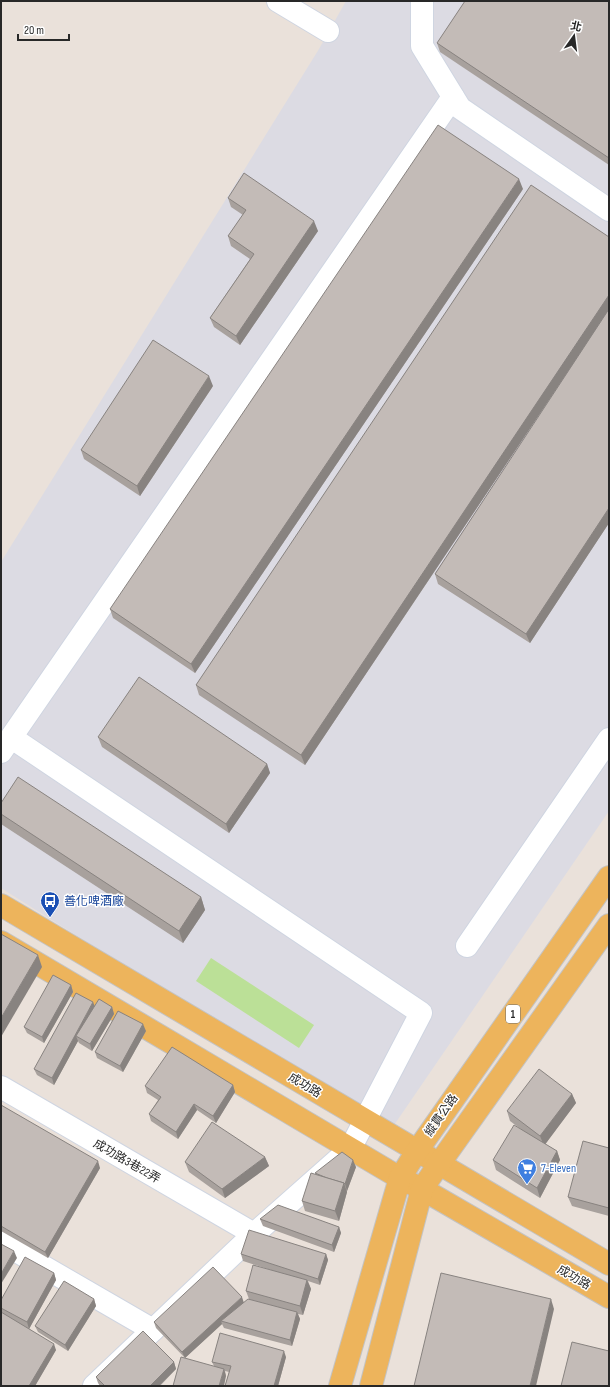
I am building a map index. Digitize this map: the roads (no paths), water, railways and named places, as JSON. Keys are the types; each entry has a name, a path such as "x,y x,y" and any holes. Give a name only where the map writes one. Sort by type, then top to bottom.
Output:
{"main road":[{"name":"縱貫公路","path":"340,1386 400,1178 417,1151 609,877"},
{"name":"成功路","path":"1,905 609,1264"},
{"name":"1","path":"371,1386 422,1190 609,925"},
{"name":"成功路","path":"1,942 400,1178 609,1297"}],"street":[{"path":"278,1 328,31"},
{"path":"422,1 422,46 460,108 609,210"},
{"path":"94,1386 254,1234 350,1148 421,1013 6,745 453,97"},
{"path":"467,946 607,748"},
{"name":"成功路3巷22弄","path":"1,1087 254,1234"},
{"path":"1,1242 153,1330"}],"place":[{"name":"善化啤酒廠","path":"50,918"},
{"name":"7-Eleven","path":"527,1185"}]}
